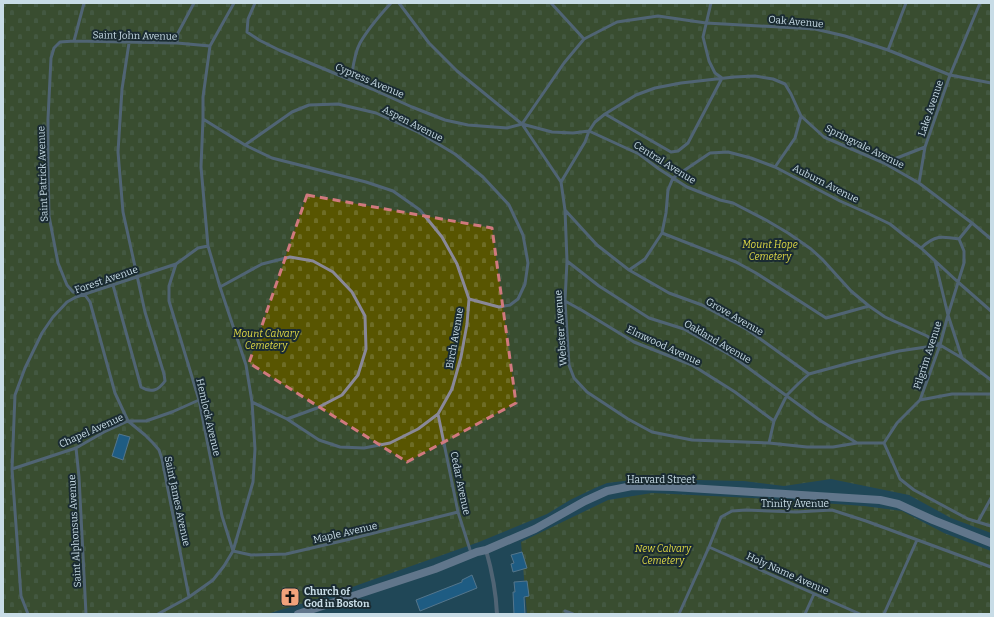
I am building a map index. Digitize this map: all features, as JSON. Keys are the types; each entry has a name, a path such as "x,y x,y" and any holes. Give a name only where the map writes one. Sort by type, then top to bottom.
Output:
{"main road":[{"name":"Harvard Street","path":"298,614 486,550 535,529 585,501 607,491 632,486 673,487 880,500 898,504 933,520 991,543"}],"street":[{"path":"486,550 490,563 496,597 497,614"}],"lane":[{"path":"74,41 84,3"},
{"path":"177,44 178,33 194,3"},
{"path":"158,614 189,597 213,580 224,566 233,551 253,482 255,449 252,402 246,365 208,246 201,167 203,97 210,46 234,3"},
{"name":"Cypress Avenue","path":"255,3 248,19 247,32 279,50 444,120 468,125 507,128 522,124"},
{"path":"351,80 360,44 379,16 391,3"},
{"name":"Central Avenue","path":"399,3 429,43 457,71 522,124 552,132 573,133 589,131 639,154 687,187 720,200 733,203 766,220 788,233 822,258 852,291 869,306 885,317 927,336 962,358 991,380"},
{"path":"522,124 564,63 584,39 551,3"},
{"path":"605,114 671,152 678,151 688,143 722,78 715,73 709,61 703,37 711,3"},
{"path":"888,50 906,3"},
{"name":"Lake Avenue","path":"919,183 926,147 950,75 980,3"},
{"name":"Oak Avenue","path":"584,39 617,22 658,16 706,23 815,29 845,36 888,50 950,75 991,83"},
{"name":"Saint John Avenue","path":"60,42 74,41 210,46"},
{"name":"Saint Patrick Avenue","path":"60,42 54,48 51,58 48,119 49,216 58,264 67,285 73,292 85,295"},
{"path":"113,285 141,387 146,390 155,390 165,381 164,374 145,312 123,212 118,152 122,89 129,43"},
{"name":"Springvale Avenue","path":"561,182 585,142 594,122 636,95 654,88 681,83 755,76 773,79 785,84 801,116 824,137 884,163 919,183"},
{"name":"Aspen Avenue","path":"245,145 292,112 309,105 338,104 376,113 420,133 455,154 483,177 509,205 523,235 528,263 526,284 518,299 510,305 499,307 469,299"},
{"path":"775,167 795,138 801,116"},
{"name":"Birch Avenue","path":"203,119 245,145 272,158 366,182 393,191 420,210 442,237 458,264 469,299 467,324 461,357 452,388 438,414 418,429 390,442 364,448 340,447 319,440 286,419 252,402"},
{"name":"Webster Avenue","path":"522,124 561,182 565,210 565,301 569,365 574,378 587,392 628,419 652,432 692,440 769,443 807,447 833,447 857,443 884,443"},
{"name":"Lake Avenue","path":"884,163 926,147"},
{"name":"Auburn Avenue","path":"673,178 710,153 728,152 751,158 775,167 840,201 890,224 921,248 991,311"},
{"path":"629,270 645,259 662,232 666,213 668,190 673,178"},
{"path":"919,183 991,239"},
{"name":"Grove Avenue","path":"565,210 597,245 629,270 669,293 702,306 748,330 809,374"},
{"path":"921,248 930,240 943,236 959,239 972,223"},
{"path":"662,232 736,262 756,273 826,318 869,306"},
{"name":"Pilgrim Avenue","path":"884,443 897,423 920,400 940,345 964,263 964,251 959,239"},
{"name":"Forest Avenue","path":"28,614 21,596 12,469 15,395 25,368 42,333 53,316 67,302 76,297 176,264 198,248 208,246"},
{"path":"220,287 262,264 290,257 313,261 333,272 338,277 352,292 365,316 366,349 358,375 342,395 317,408 286,419"},
{"name":"Oakland Avenue","path":"566,261 599,286 649,318 684,328 732,356 821,421 857,443"},
{"name":"Pilgrim Avenue","path":"935,261 948,315 962,358"},
{"name":"Hemlock Avenue","path":"176,264 169,286 169,301 199,400 222,516 233,551"},
{"path":"85,295 90,302 115,393 128,421"},
{"name":"Elmwood Avenue","path":"565,301 634,342 692,365 735,392 774,421"},
{"path":"769,443 774,421 787,395 809,374 899,351 940,345"},
{"name":"Pilgrim Avenue","path":"920,400 952,394 991,394"},
{"name":"Chapel Avenue","path":"12,469 76,448 104,432 128,421 146,421 172,412 199,400"},
{"name":"Cedar Avenue","path":"438,414 458,512 471,554"},
{"name":"Saint James Avenue","path":"128,421 145,435 159,450 189,597"},
{"path":"884,443 900,478 914,490 968,519 991,526"},
{"name":"Saint Alphonsus Avenue","path":"76,448 79,477 86,614"},
{"path":"978,522 991,498"},
{"name":"Trinity Avenue","path":"679,614 721,517 732,511 746,510 796,512 832,510 991,567"},
{"name":"Maple Avenue","path":"233,551 251,555 286,554 458,512"},
{"path":"884,614 917,540"},
{"name":"Holy Name Avenue","path":"709,547 860,614"},
{"path":"805,614 814,594"},
{"path":"565,611 573,614"}],"highlighted area":[{"path":"307,195 492,228 516,403 407,462 249,363"}],"green space":[{"path":"3,3 991,3 991,533 951,518 909,495 831,479 784,486 744,481 632,480 607,483 570,500 547,514 479,542 324,597 267,614 3,614"},
{"name":"New Calvary Cemetery","path":"652,493 864,506 902,511 944,533 991,551 991,614 527,614 521,542 608,500"}],"building":[{"path":"119,434 130,437 123,460 112,456"},
{"path":"522,552 527,568 513,572 511,564 514,563 511,555"},
{"path":"472,575 477,588 420,611 416,600 462,582 462,580"},
{"path":"527,581 529,596 524,597 525,614 514,614 514,582"}],"place":[{"name":"Church of God in Boston","path":"290,597"}],"park label":[{"name":"Mount Hope Cemetery","path":"770,250"},
{"name":"Mount Calvary Cemetery","path":"266,338"}]}
